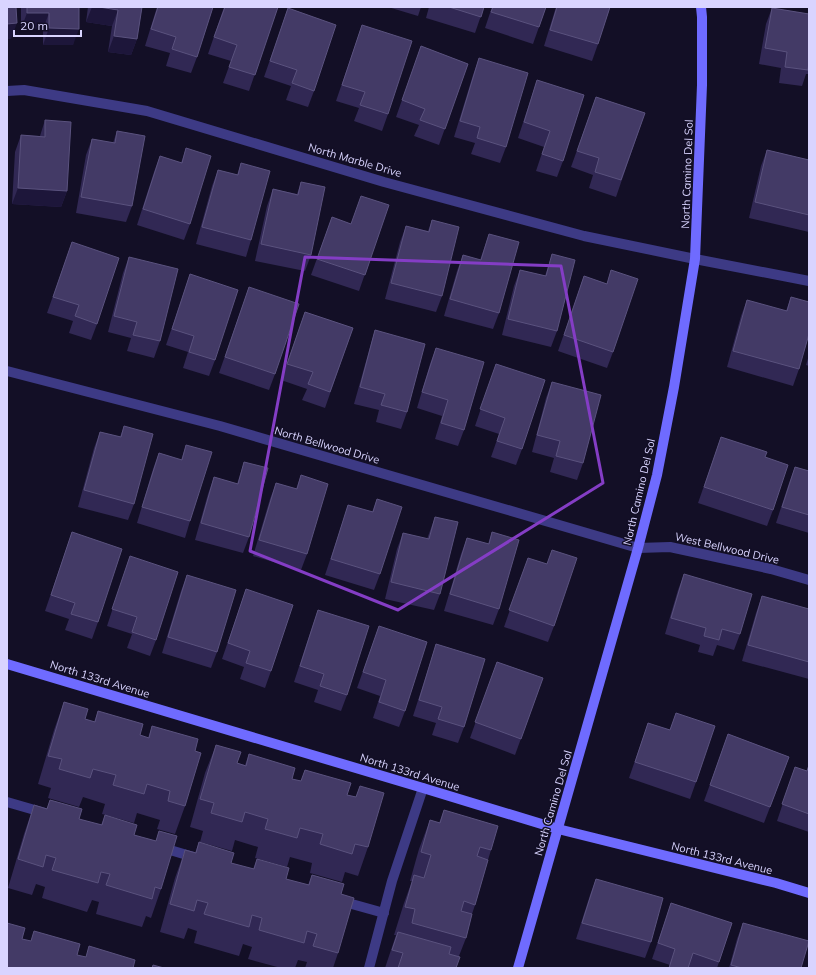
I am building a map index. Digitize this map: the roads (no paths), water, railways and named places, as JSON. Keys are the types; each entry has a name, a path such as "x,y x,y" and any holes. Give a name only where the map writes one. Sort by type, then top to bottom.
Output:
{"street":[{"name":"North Camino Del Sol","path":"518,968 638,548 660,461 695,259 702,85 701,7"},
{"name":"North Marble Drive","path":"7,91 24,90 148,111 392,184 584,236 809,281"},
{"name":"North Bellwood Drive","path":"7,371 220,426 638,548"},
{"name":"West Bellwood Drive","path":"638,548 670,547 771,569 809,580"},
{"name":"North 133rd Avenue","path":"7,664 558,829 809,893"},
{"path":"368,968 392,881 423,788"},
{"path":"7,802 52,815"},
{"path":"150,844 203,860"},
{"path":"331,898 384,913"}]}
